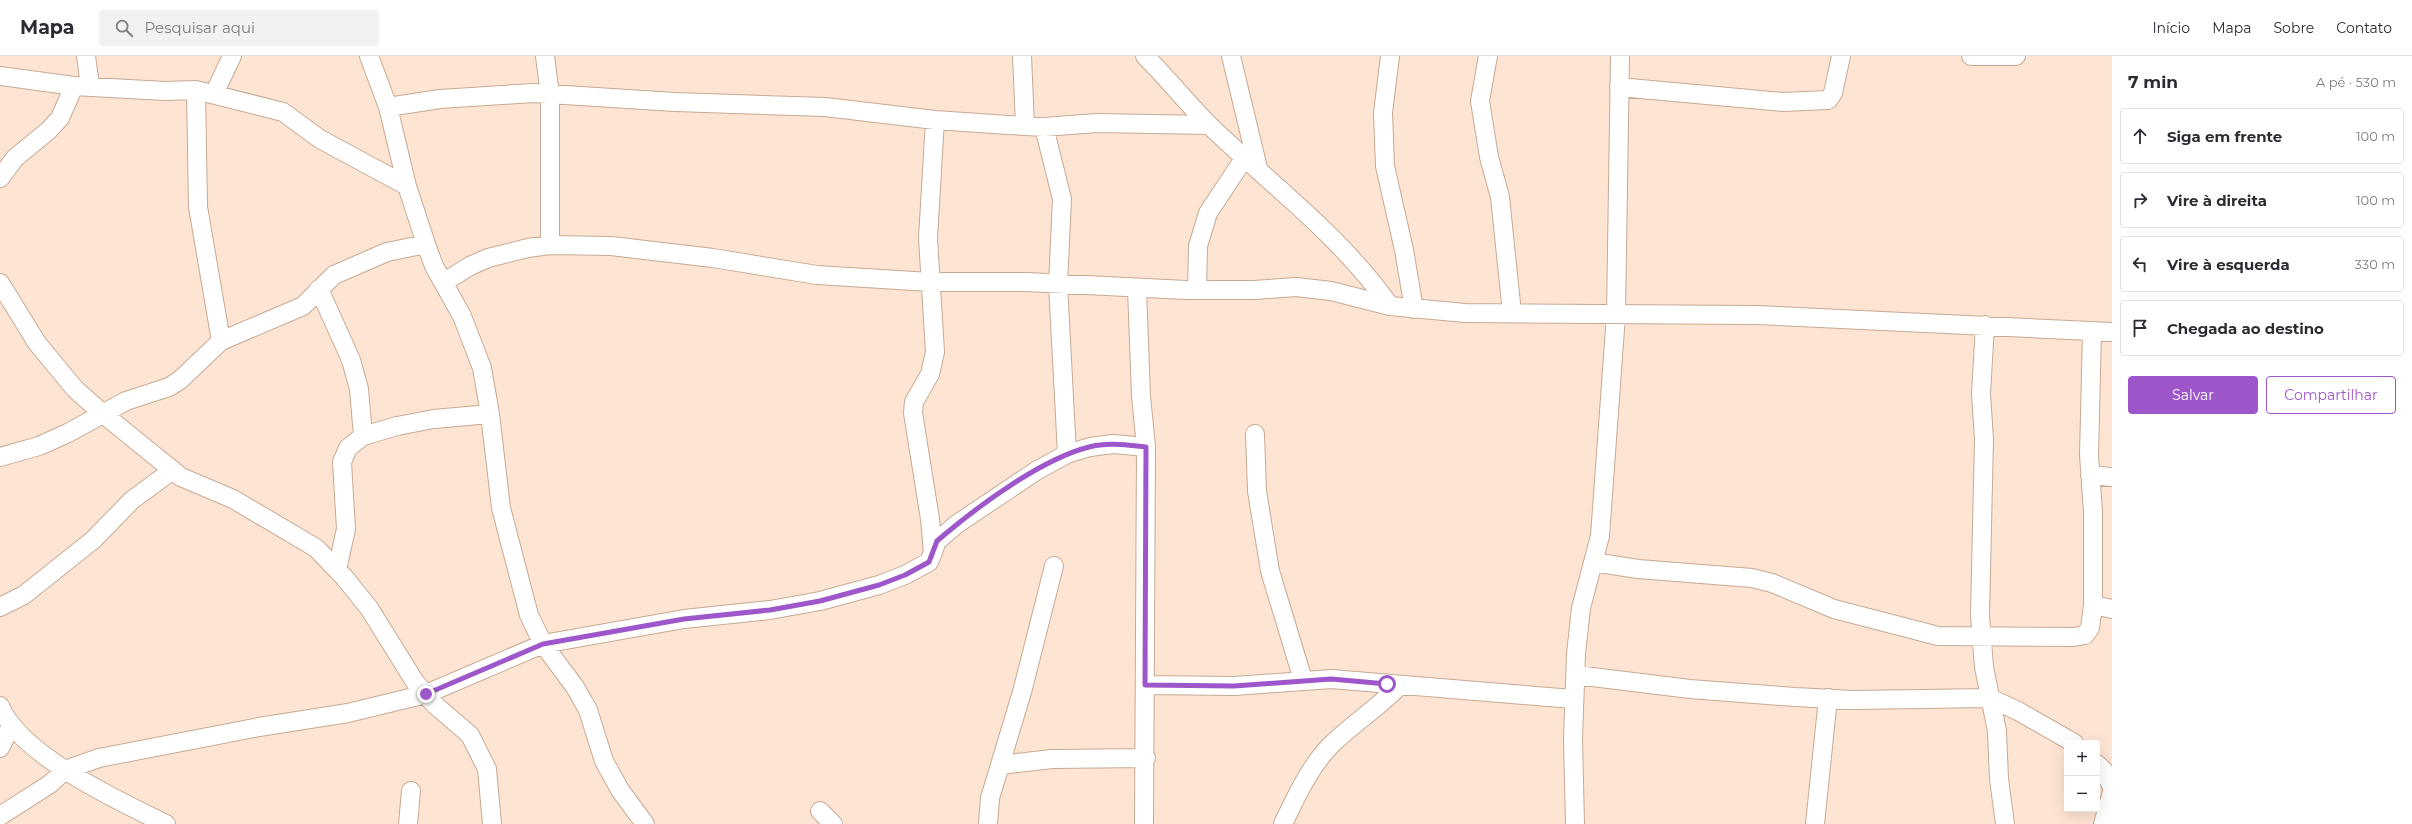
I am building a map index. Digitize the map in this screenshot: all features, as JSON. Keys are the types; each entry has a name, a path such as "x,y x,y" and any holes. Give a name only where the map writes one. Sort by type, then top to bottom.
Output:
{"street":[{"path":"0,178 15,158 48,131 60,118 82,86 86,56"},
{"path":"214,94 232,56"},
{"path":"369,56 388,107 407,186 426,244 434,266 462,316 482,368 490,414 497,478 508,538 529,615 543,644 575,687 588,710 604,761 620,790 645,824"},
{"path":"545,56 550,95 550,245"},
{"path":"1022,56 1025,125"},
{"path":"1145,56 1209,125 1258,168 1328,235 1374,284 1390,306"},
{"path":"1231,56 1258,168"},
{"path":"1390,56 1383,113 1385,166 1404,250 1414,309"},
{"path":"1488,56 1480,101 1489,157 1500,197 1512,313"},
{"path":"1575,824 1573,699 1576,675 1576,654 1581,608 1600,536 1616,315 1620,56"},
{"path":"1619,87 1783,102 1828,100 1833,93 1841,56"},
{"path":"1970,56 2016,56"},
{"path":"0,76 82,86 165,91 196,90 283,112 320,139 407,186"},
{"path":"196,90 198,206 221,341"},
{"path":"388,107 490,94 550,95 825,107 935,120 1044,127 1096,123 1209,125"},
{"path":"933,553 930,519 913,413 914,402 930,374 935,352 928,238 935,120"},
{"path":"1044,127 1062,199 1063,224 1058,284 1067,454"},
{"path":"1197,290 1198,246 1208,213 1245,157"},
{"path":"0,457 39,446 68,433 126,401 169,387 180,380 221,341 303,306 334,274 387,252 426,244"},
{"path":"444,282 470,266 488,258 528,248 550,245 611,246 713,258 817,275 930,282 973,281 1137,289 1197,290 1296,288 1331,291 1390,306 1465,313 1756,315 2112,332"},
{"path":"0,282 37,343 75,389 102,413 181,477 233,499 316,548 337,570 369,608 404,667 426,694 470,735 481,754 487,769 492,824"},
{"path":"319,289 351,360 359,389 363,436"},
{"path":"1137,289 1141,396 1146,447 1146,758 1144,824"},
{"path":"1984,325 1981,394 1984,439 1984,500 1980,583 1984,667 1997,731 1999,780 2005,824"},
{"path":"1594,562 1638,569 1752,578 1772,583 1834,609 1938,636 2074,637 2085,635 2090,628 2093,605 2093,512 2090,475 2092,332"},
{"path":"337,570 346,529 342,462 348,448 363,436 397,426 427,420 490,414"},
{"path":"1255,434 1257,491 1270,571 1303,680"},
{"path":"0,816 50,784 65,770 99,758 260,727 348,713 426,694 543,644 684,619 770,610 820,601 879,585 905,575 929,562 937,541 957,524 1036,471 1067,454 1090,447 1113,444 1146,447"},
{"path":"0,607 24,595 93,540 132,500 173,470"},
{"path":"2090,475 2112,477"},
{"path":"988,824 990,798 1054,566"},
{"path":"2093,605 2112,609"},
{"path":"1576,675 1690,690 1852,700 1990,698 2018,711 2069,740"},
{"path":"1145,685 1234,686 1331,679 1399,686 1573,699"},
{"path":"1283,824 1310,770 1329,747 1379,706 1399,686"},
{"path":"1815,824 1828,698"},
{"path":"3,714 65,770 124,804 166,824"},
{"path":"0,748 3,714"},
{"path":"1000,765 1052,759 1146,758"},
{"path":"2100,769 2112,787"},
{"path":"408,824 411,791"},
{"path":"2103,824 2112,792"},
{"path":"820,810 833,824"}],"route":[{"path":"426,694 511,659 543,644 684,619 770,610 820,601 879,585 905,575 929,562 937,541 944,535 995,497 1036,471 1067,454 1090,447 1113,444 1146,447 1145,685 1234,686 1331,679 1387,684"}]}
